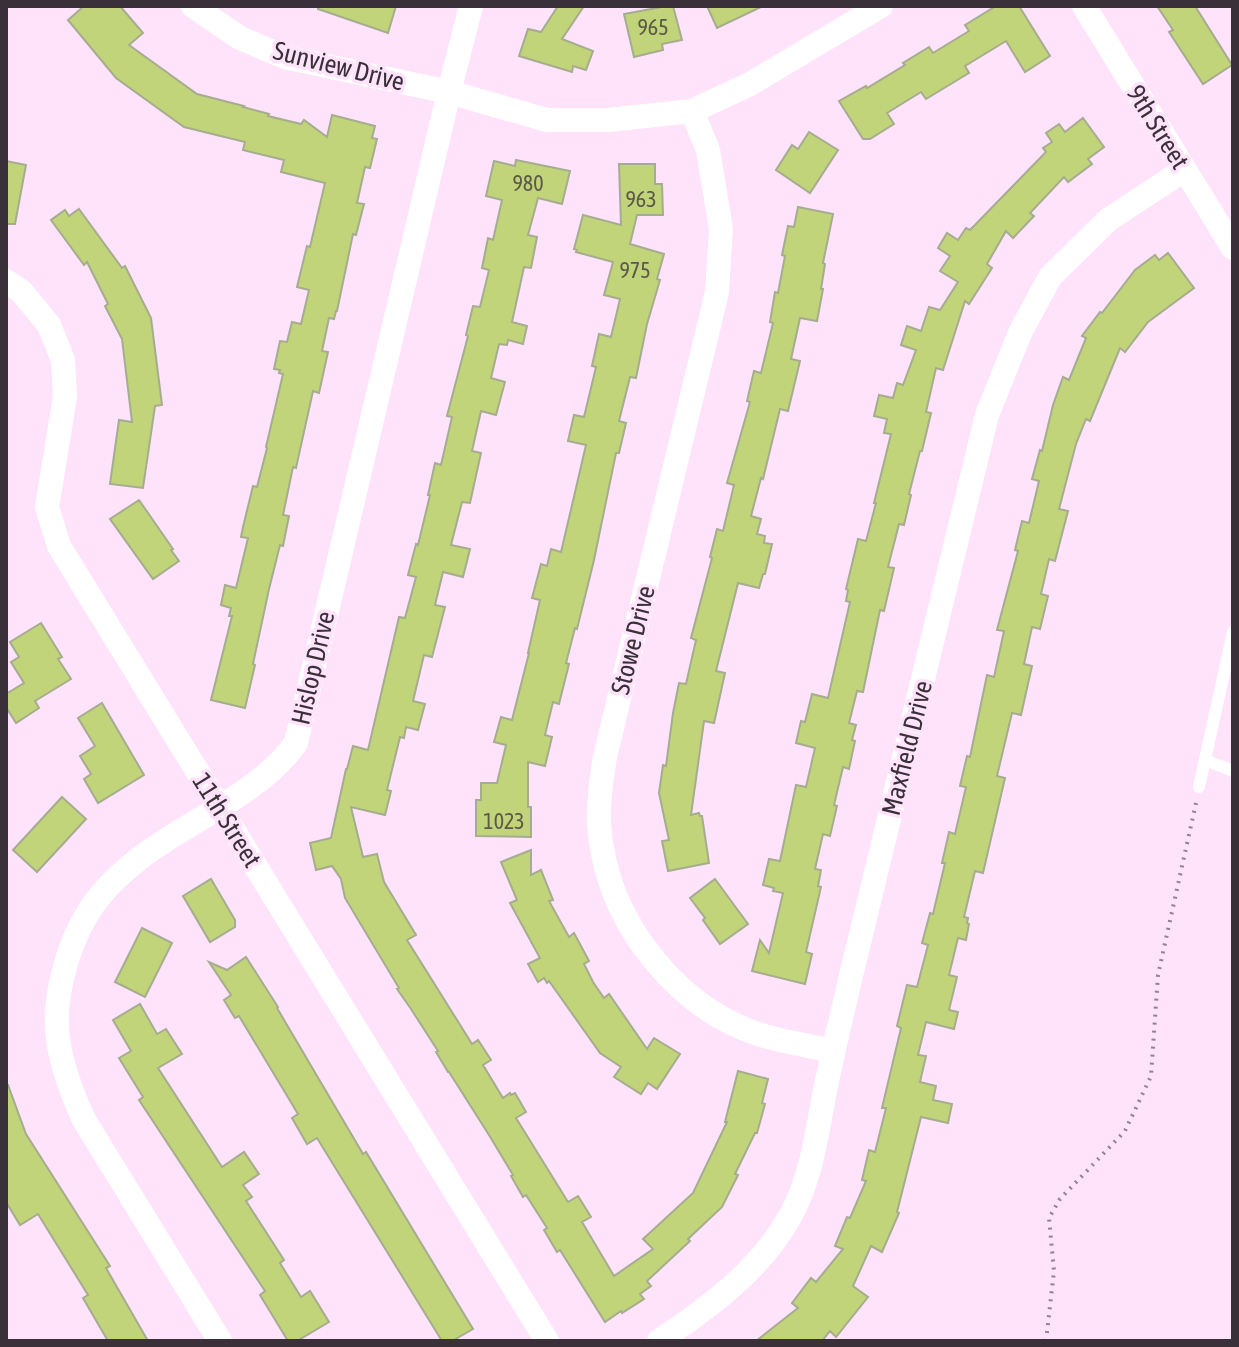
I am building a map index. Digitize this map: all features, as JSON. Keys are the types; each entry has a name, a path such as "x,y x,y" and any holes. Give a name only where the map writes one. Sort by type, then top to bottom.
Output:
{"street":[{"name":"Sunview Drive","path":"193,6 240,38 285,57 449,92 547,120 608,120 692,111 750,84 881,6"},
{"name":"Hislop Drive","path":"220,1341 84,1120 63,1066 57,1007 71,947 99,897 140,858 264,777 284,760 296,743 471,6"},
{"name":"9th Street","path":"1084,6 1233,248"},
{"name":"Stowe Drive","path":"692,111 708,150 721,229 717,292 605,757 599,792 602,849 620,907 637,937 687,993 721,1016 757,1034 833,1051"},
{"name":"Maxfield Drive","path":"659,1341 733,1287 757,1262 793,1210 811,1162 833,1051 987,415 1020,333 1050,277 1108,220 1184,170"},
{"name":"11th Street","path":"6,281 21,291 49,325 63,360 65,397 47,507 59,546 547,1341"}],"lane":[{"path":"1199,787 1233,632"},
{"path":"1205,760 1233,771"}],"path":[{"path":"1046,1341 1054,1271 1049,1218 1060,1199 1125,1131 1151,1076 1158,975 1199,787"}],"building":[{"path":"84,6 120,6 143,33 129,45 197,94 244,106 268,116 301,124 304,120 327,137 332,115 375,126 372,138 377,139 370,168 365,167 357,203 364,204 356,235 353,234 337,311 334,319 329,318 322,351 328,352 319,393 313,391 296,468 293,467 283,515 289,516 269,589 245,708 211,700 232,616 229,616 231,608 221,605 225,585 236,588 248,538 241,537 243,527 253,486 257,487 283,374 274,369 280,341 287,342 292,322 301,324 309,290 297,287 325,183 281,172 284,160 243,150 245,142 184,127 116,78 68,20"},
{"path":"318,6 396,6 388,33 318,9"},
{"path":"558,6 584,6 562,39 593,51 586,70 573,66 572,72 519,56 528,29 541,32"},
{"path":"673,6 682,40 662,44 663,50 634,57 624,14"},
{"path":"707,6 763,6 717,28"},
{"path":"996,6 1019,6 1050,56 1025,72 1006,41 965,66 969,73 926,99 921,92 887,113 894,124 870,139 863,139 839,101 867,88 929,47 933,53 969,31 965,25"},
{"path":"1157,6 1195,6 1232,65 1203,84 1169,32 1173,30"},
{"path":"1083,118 1104,147 1088,159 1092,164 1068,182 1064,177 1030,213 1034,216 1013,238 1006,231 987,264 992,268 969,304 965,301 943,370 936,368 926,412 931,413 922,451 909,494 904,525 899,524 888,567 894,568 884,611 880,610 863,692 857,691 849,723 856,725 849,769 843,767 830,836 823,834 815,869 821,870 818,886 821,887 806,952 812,954 805,984 752,971 760,940 769,953 783,893 763,885 769,859 780,861 796,785 806,787 815,748 796,743 801,721 805,722 812,694 828,698 850,602 846,601 846,589 858,539 866,541 876,503 891,434 884,433 887,419 874,416 879,395 893,398 897,383 903,385 916,350 901,345 907,326 921,331 929,307 940,310 958,282 940,271 950,256 938,248 947,233 958,240 966,228 970,230 1046,152 1043,148 1052,142 1046,133 1059,124 1065,132"},
{"path":"809,132 838,150 810,193 776,170 792,145 798,149"},
{"path":"516,160 570,171 562,204 538,198 528,235 537,237 531,268 524,267 512,322 527,326 523,344 508,340 507,345 499,344 491,378 505,382 496,415 481,411 472,451 481,453 470,503 462,502 451,545 470,549 463,577 443,572 435,605 445,607 432,657 424,655 413,701 425,704 418,730 406,727 404,738 400,737 387,790 391,791 385,815 351,807 363,857 377,854 384,882 416,935 407,940 472,1044 478,1040 491,1060 483,1065 503,1098 515,1093 526,1112 516,1118 568,1202 578,1196 591,1217 582,1222 614,1276 653,1249 643,1239 693,1193 727,1122 738,1071 768,1079 757,1133 722,1207 647,1281 651,1286 640,1294 644,1299 605,1322 560,1250 557,1252 544,1230 547,1228 526,1195 523,1197 489,1135 397,989 345,898 341,879 332,866 316,870 310,843 331,838 353,746 368,750 399,617 405,618 416,577 408,575 418,545 435,463 441,465 452,417 447,416 473,306 480,307 489,270 482,268 488,238 493,240 502,200 486,196 494,161 515,166"},
{"path":"6,161 26,165 15,224 6,224"},
{"path":"619,164 655,164 655,184 662,184 663,215 637,215 630,244 664,254 657,279 660,280 636,378 630,377 619,421 626,423 619,453 616,453 559,704 553,702 545,735 552,737 545,766 528,762 531,837 476,836 476,800 481,800 481,783 497,783 506,745 494,742 501,717 512,720 529,653 540,600 532,598 541,564 547,566 551,549 561,552 586,445 568,441 574,415 584,417 596,367 592,366 599,334 611,337 620,299 604,295 613,262 574,249 583,215 621,225"},
{"path":"798,207 833,214 823,263 823,289 817,321 800,318 791,359 800,361 788,411 780,409 751,516 761,519 757,534 765,536 764,543 772,544 765,574 759,588 738,583 716,671 725,673 714,723 704,721 691,815 699,813 702,816 709,863 668,871 662,841 669,840 659,793 673,713 679,683 686,684 696,640 691,638 710,557 717,529 723,531 734,485 727,483 750,402 747,401 754,371 761,373 773,323 770,322 785,256 782,255 788,226 794,227"},
{"path":"79,209 122,268 125,266 151,318 162,405 155,406 143,488 110,484 119,420 132,422 122,339 87,262 84,265 51,220 65,210 69,216"},
{"path":"1168,253 1194,288 1148,322 1125,352 1120,348 1090,421 1086,419 1076,444 1059,509 1068,511 1055,561 1049,559 1041,594 1048,596 1040,629 1032,627 1024,664 1032,666 1021,715 1012,713 997,776 1005,778 983,873 975,871 964,917 968,918 969,924 966,940 958,938 949,975 957,977 949,1010 958,1012 954,1029 926,1022 918,1055 926,1056 920,1082 936,1086 933,1100 952,1104 948,1123 921,1117 899,1213 882,1252 871,1246 853,1286 868,1297 836,1337 830,1331 822,1341 756,1341 798,1308 792,1303 811,1278 816,1282 843,1249 835,1246 866,1181 862,1180 869,1150 875,1152 886,1108 882,1108 901,1028 897,1026 907,985 917,987 928,945 922,943 930,913 933,914 949,832 955,834 966,787 960,786 967,756 970,757 987,675 994,677 1004,631 997,630 1018,551 1015,550 1022,521 1029,523 1039,481 1032,479 1063,377 1069,380 1086,338 1082,336 1135,270 1155,255 1159,260"},
{"path":"139,500 179,561 153,579 110,519"},
{"path":"41,623 62,657 58,659 71,679 35,701 39,708 16,723 6,707 6,694 24,683 11,662 19,657 10,642"},
{"path":"102,703 144,775 98,803 84,779 91,774 80,756 95,746 78,718"},
{"path":"62,797 86,819 37,872 13,850"},
{"path":"531,850 531,875 541,870 553,900 549,901 569,937 574,933 589,961 584,964 604,998 609,994 647,1049 654,1038 680,1054 657,1089 648,1083 641,1094 614,1077 621,1067 600,1053 549,981 547,983 544,978 538,982 528,964 540,958 510,903 517,900 501,862"},
{"path":"211,879 235,920 235,927 210,942 183,896"},
{"path":"715,879 748,924 720,944 690,898"},
{"path":"142,928 172,943 145,997 115,982"},
{"path":"246,957 363,1154 366,1152 473,1329 452,1341 442,1341 317,1138 307,1144 292,1118 298,1114 239,1016 235,1018 224,1000 231,995 209,962 227,970"},
{"path":"140,1004 157,1034 166,1029 182,1054 158,1068 222,1167 244,1152 259,1174 243,1185 252,1197 246,1201 284,1260 280,1263 301,1297 310,1291 329,1322 297,1341 288,1341 260,1295 265,1291 139,1100 143,1097 119,1058 131,1051 113,1020"},
{"path":"6,1085 26,1134 110,1266 106,1268 148,1341 108,1341 83,1298 88,1295 38,1214 20,1225 6,1202"}]}
